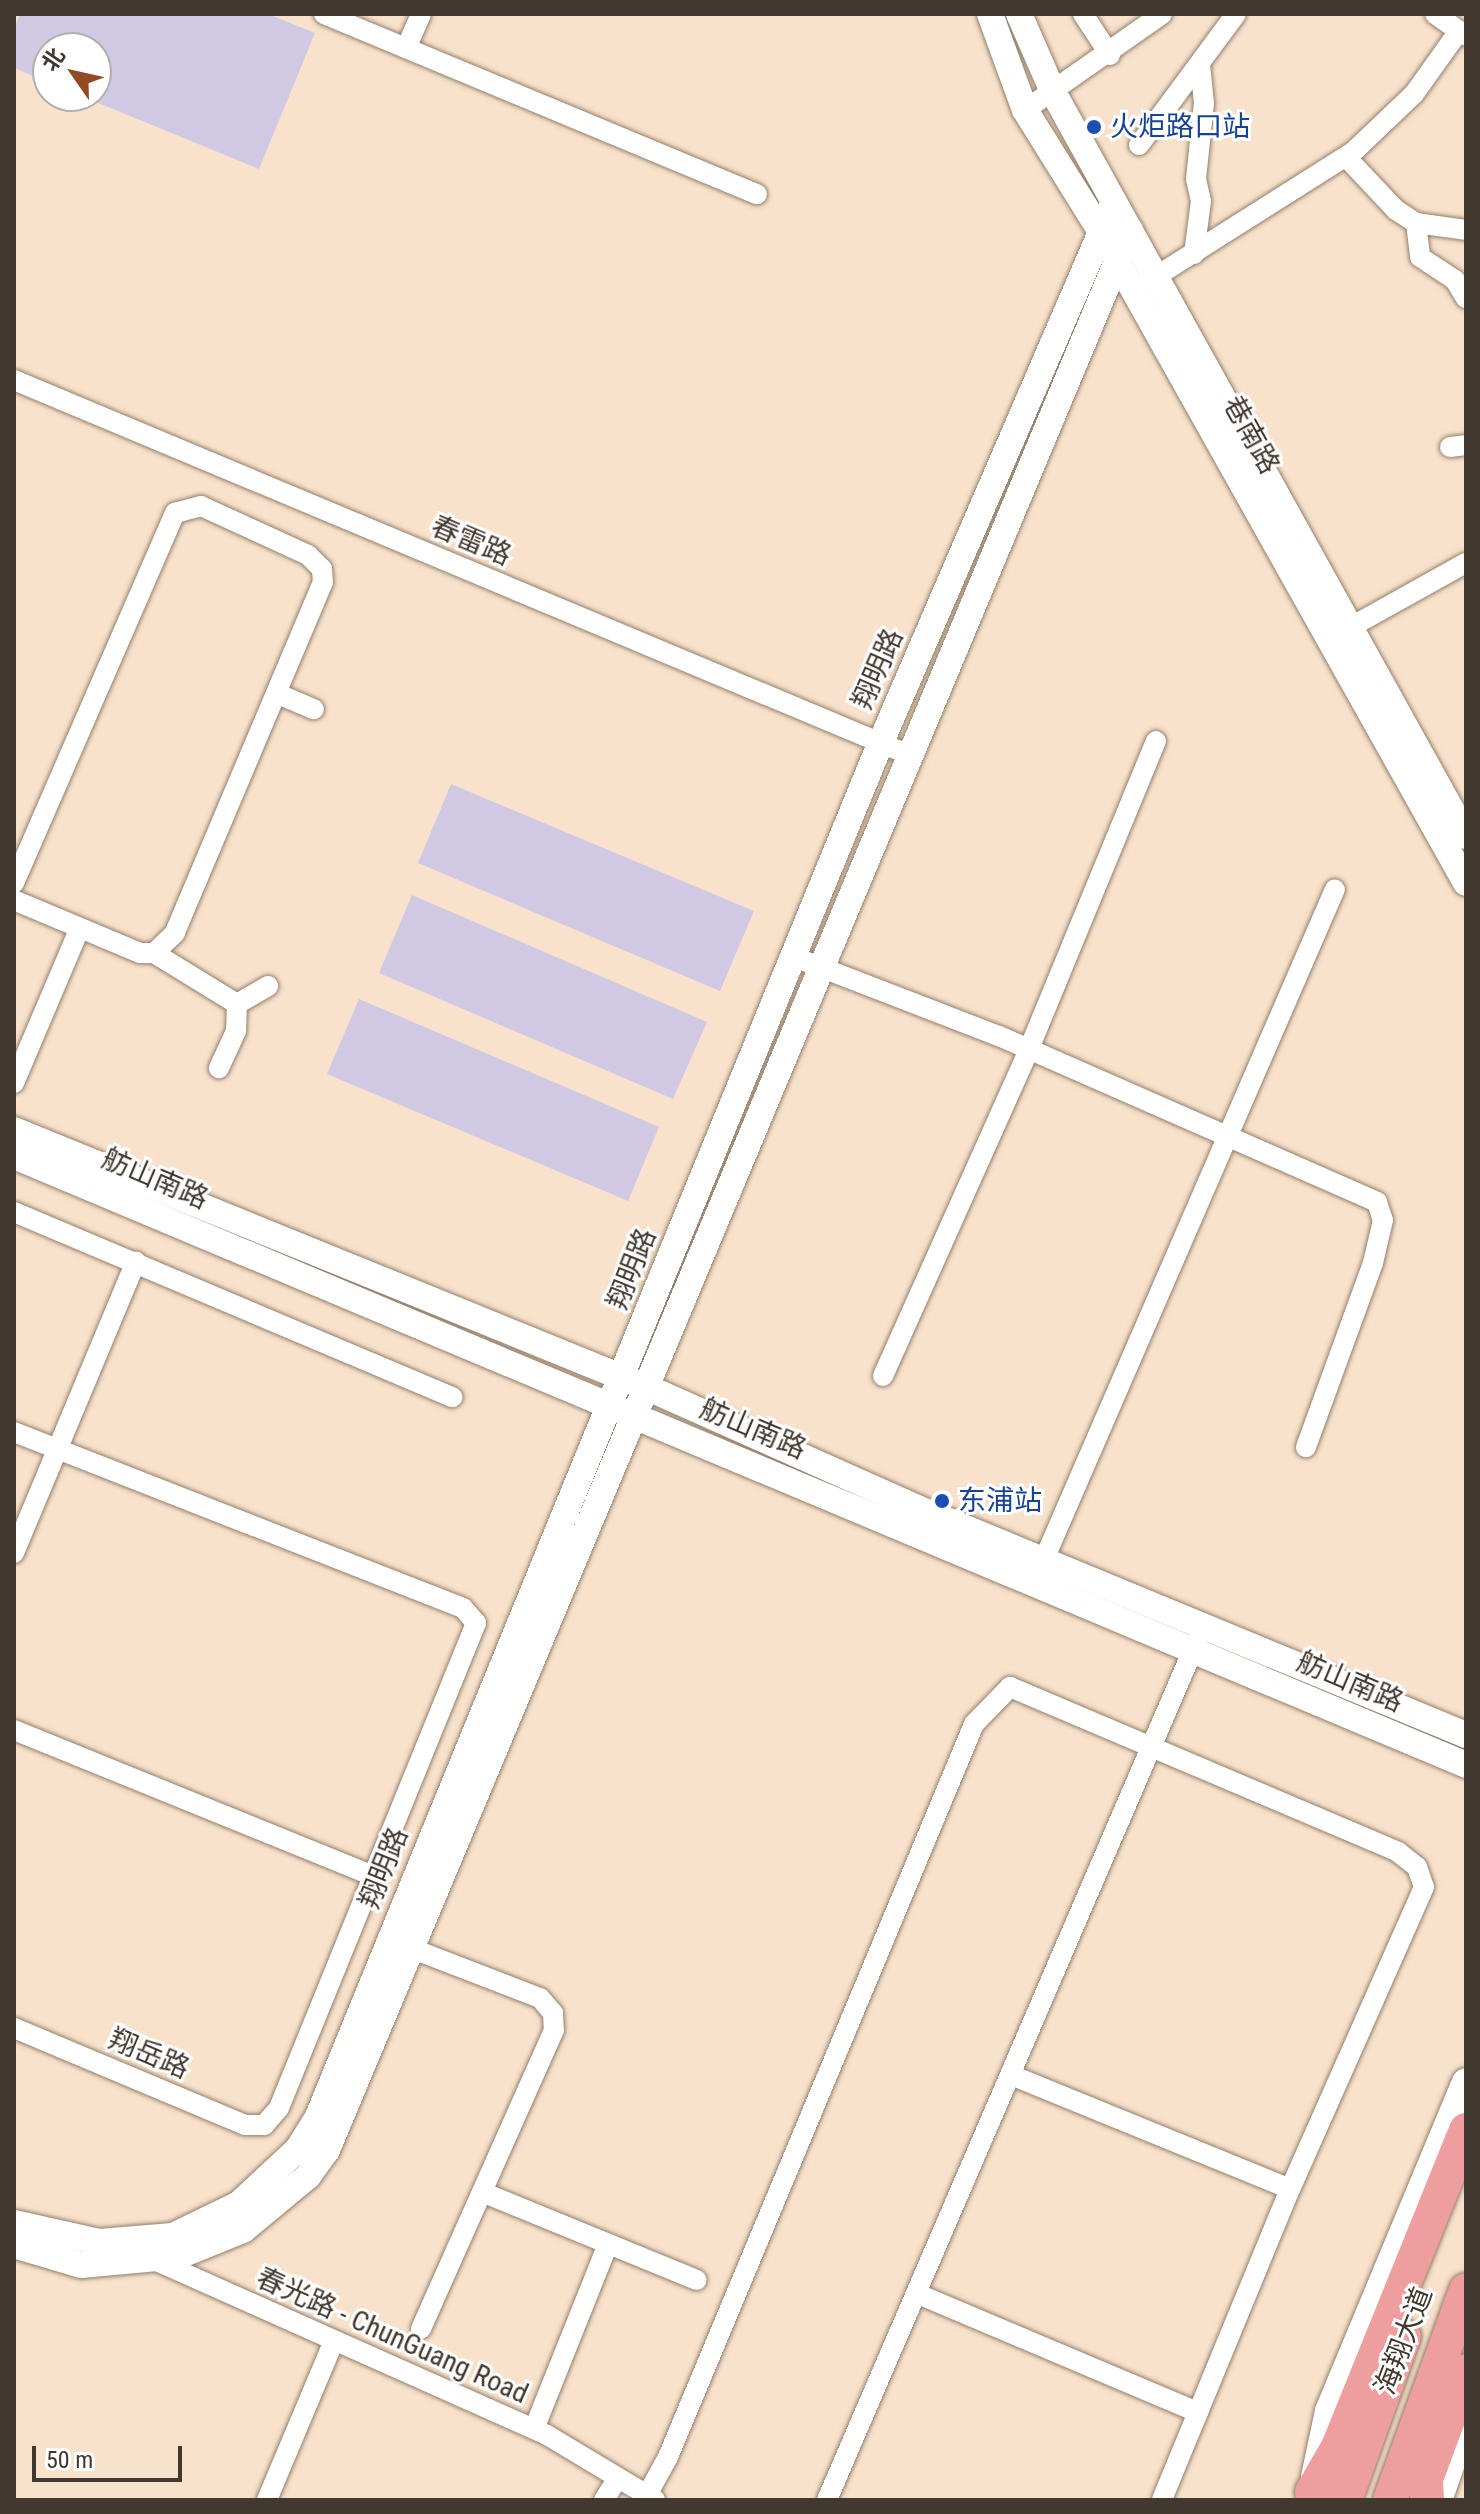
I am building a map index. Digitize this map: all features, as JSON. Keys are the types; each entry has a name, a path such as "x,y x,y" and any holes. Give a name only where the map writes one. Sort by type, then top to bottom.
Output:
{"highway":[{"path":"1310,2496 1338,2447 1359,2388 1466,2130"},
{"name":"海翔大道","path":"1345,2500 1466,2184"},
{"name":"海翔大道","path":"1390,2500 1466,2290"},
{"path":"1427,2500 1426,2479 1460,2414 1466,2371"}],"main road":[{"path":"1310,2496 1329,2411 1466,2082"},
{"path":"1438,2500 1460,2414"}],"street":[{"path":"324,14 757,194"},
{"path":"406,48 421,14"},
{"name":"巷南路","path":"990,14 1025,110 1117,261 1145,284"},
{"name":"巷南路","path":"1019,14 1053,92 1130,230 1145,284 1339,633 1466,883"},
{"path":"1083,14 1110,55"},
{"path":"1025,110 1110,55 1162,14"},
{"path":"1139,145 1236,14"},
{"path":"1145,284 1346,157 1414,94 1463,34 1435,14"},
{"path":"1194,254 1201,201 1196,179 1204,103 1200,65"},
{"path":"1346,157 1396,210 1416,223 1466,230"},
{"name":"翔明路","path":"14,2223 99,2242 173,2236 204,2224 239,2204 288,2160 317,2119 400,1944 624,1409 623,1378 881,742 1114,202"},
{"path":"1416,223 1420,257 1455,280 1466,298"},
{"name":"翔明路","path":"624,1409 648,1388 907,754 1130,230"},
{"name":"春雷路","path":"14,380 907,754"},
{"path":"14,883 165,528 175,513 190,505 308,555 322,569 323,582 175,933 154,953"},
{"path":"1339,633 1466,563"},
{"name":"巷南路","path":"1339,633 1466,836"},
{"path":"278,694 314,709"},
{"path":"883,1376 1029,1049 1156,741"},
{"path":"1039,1571 1335,889"},
{"path":"14,900 79,930 154,953 237,1004"},
{"path":"14,1083 79,930"},
{"path":"794,957 1029,1049 1377,1202 1383,1220 1373,1263 1306,1447"},
{"path":"237,1004 268,986"},
{"path":"219,1068 236,1031 237,1004"},
{"name":"舫山南路","path":"14,1130 648,1388 1039,1571"},
{"name":"舫山南路","path":"14,1156 624,1409 1039,1571 1198,1638 1370,1696 1466,1735"},
{"path":"14,1212 453,1397"},
{"path":"14,1553 136,1262"},
{"path":"14,1432 463,1608 476,1623 374,1876 14,1730"},
{"path":"827,2500 1198,1638"},
{"name":"舫山南路","path":"1198,1638 1359,1721 1466,1765"},
{"path":"651,2498 974,1724 1010,1687 1398,1852 1417,1867 1424,1887 1290,2189 1162,2500"},
{"path":"1370,1696 1466,1724"},
{"path":"1359,1721 1466,1777"},
{"name":"翔岳路","path":"14,2028 245,2125 264,2125 279,2108 374,1876"},
{"path":"400,1944 540,1998 553,2013 554,2030 421,2329"},
{"name":"翔明路","path":"14,2245 81,2265 156,2261 206,2248 243,2230 308,2176 327,2150 400,1944"},
{"path":"1011,2075 1290,2189"},
{"path":"482,2192 697,2280"},
{"name":"春光路 - ChunGuang Road","path":"99,2242 156,2261 333,2343 534,2429 651,2498"},
{"path":"534,2429 608,2244"},
{"path":"918,2294 1198,2412"},
{"path":"267,2500 333,2343"},
{"path":"604,2500 618,2478"}],"building":[{"path":"20,14 268,14 315,33 259,169 112,109 112,32 32,32 32,75 14,68 14,29"},
{"path":"451,784 754,911 720,991 418,863"},
{"path":"412,895 707,1022 673,1099 379,973"},
{"path":"359,999 659,1127 628,1201 327,1074"}],"place":[{"name":"火炬路口站","path":"1094,127"},
{"name":"东浦站","path":"942,1501"}]}
